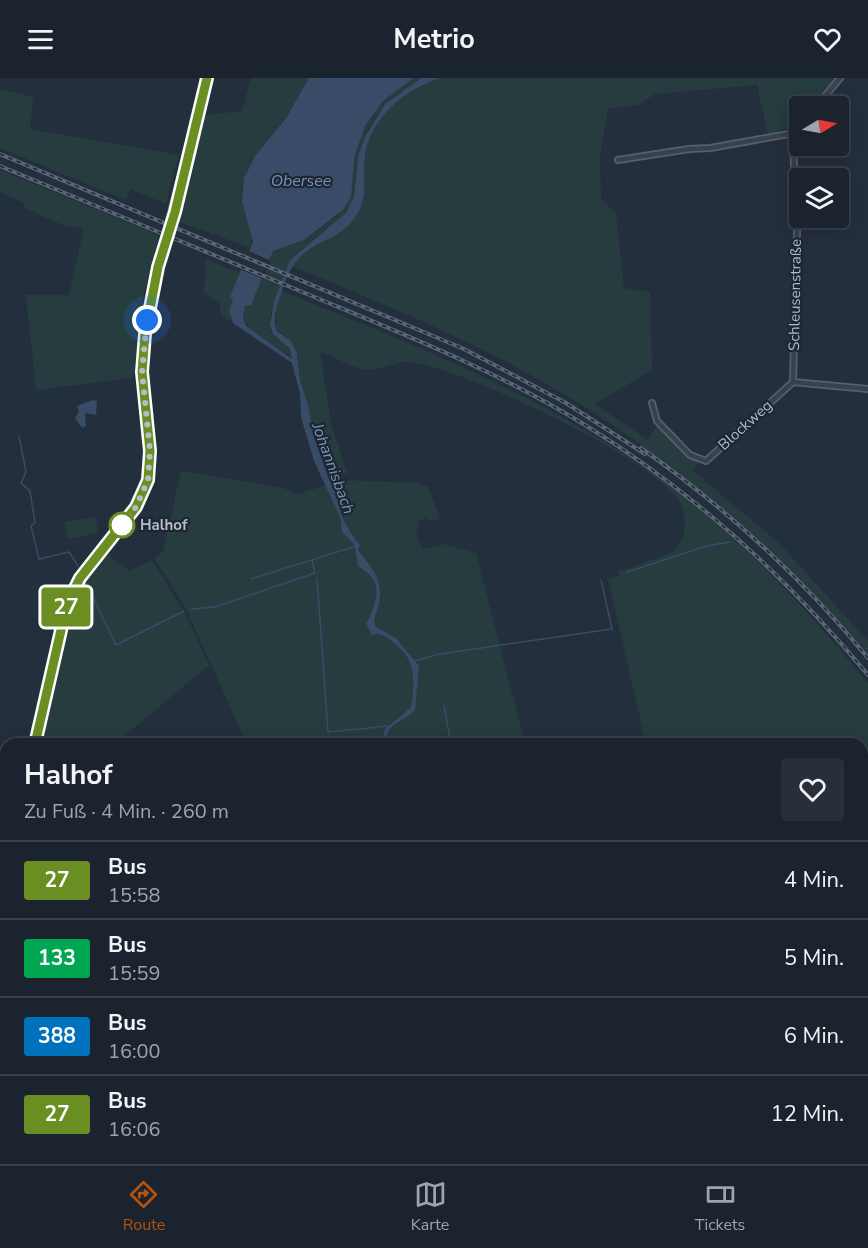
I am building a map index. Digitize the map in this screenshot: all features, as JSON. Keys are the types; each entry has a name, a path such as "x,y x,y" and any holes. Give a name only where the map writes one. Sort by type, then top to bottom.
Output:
{"main road":[{"path":"36,738 67,604 80,578 136,507 148,480 150,451 142,372 145,334 158,267 175,212 206,78"}],"street":[{"path":"825,96 840,78"},
{"path":"618,160 710,148 789,134"},
{"name":"Schleusenstraße","path":"793,382 797,243 795,156"},
{"path":"793,382 868,389"},
{"name":"Blockweg","path":"652,403 657,421 690,455 706,461 793,382"}],"green space":[{"path":"251,78 309,78 298,99 255,157 246,175 242,193 251,232 251,248 177,221 205,115 242,111"},
{"path":"414,78 421,78 385,104 369,128 358,156 354,197 346,213 290,260 274,301 270,319 271,332 290,349 292,359 289,354 265,341 250,329 244,314 245,306 251,304 273,251 304,240 339,215 352,191 355,155 366,124 383,101"},
{"path":"441,78 836,78 821,96 789,96 789,127 768,135 757,85 655,94 638,105 608,109 600,156 601,199 616,213 624,288 650,292 652,370 595,404 648,440 658,424 688,457 699,463 692,470 778,542 868,641 868,654 785,566 741,524 694,485 597,414 545,383 467,342 292,266 306,251 343,229 357,215 364,194 365,156 374,129 392,106 428,82"},
{"path":"0,89 33,97 30,129 179,155 166,204 131,189 126,200 0,148"},
{"path":"0,170 159,235 140,308 134,374 131,378 36,390 26,295 69,295 83,232 82,228 66,226 45,217 24,207 25,203 0,192"},
{"path":"206,259 240,273 230,296 232,301 230,315 233,323 221,315 219,303 204,293"},
{"path":"282,291 434,354 533,401 628,457 673,488 727,532 777,580 868,683 868,738 645,738 608,579 619,576 618,572 673,552 678,547 684,533 685,519 677,498 659,480 594,438 471,380 411,362 366,370 349,365 320,351 331,423 347,473 328,477 300,381 297,353 294,345 276,328 275,309"},
{"path":"181,471 283,488 299,494 326,485 340,517 342,532 354,544 358,566 375,583 376,595 370,619 378,630 401,648 410,663 413,680 411,707 388,727 383,738 244,738 185,607 154,558 163,552"},
{"path":"343,480 416,483 428,487 440,519 431,521 425,518 419,521 416,533 422,549 443,544 476,553 523,738 386,738 389,729 396,722 410,715 419,666 401,643 375,626 380,595 376,574 358,549 360,546 347,528 338,505 339,491 331,482"},
{"path":"96,517 98,533 68,539 65,522"},
{"path":"106,553 129,571 152,560 186,615 209,665 122,738 40,738 71,603 76,591"}],"water":[{"name":"Obersee","path":"309,78 414,78 383,101 366,124 355,155 351,197 343,210 304,240 273,251 251,305 245,306 243,317 246,326 292,359 290,349 273,334 270,325 274,301 290,260 346,213 354,197 358,156 365,137 385,104 421,78 441,78 428,82 392,106 374,129 365,155 365,184 358,213 339,233 308,250 298,259 289,272 275,315 277,331 291,341 297,353 300,381 308,405 313,434 328,477 339,491 340,512 360,545 358,550 376,574 380,595 375,626 397,639 419,666 415,710 391,727 386,738 383,738 385,729 411,707 413,683 410,663 399,647 390,640 378,633 372,635 366,623 374,605 375,582 358,566 354,544 342,532 340,517 314,461 301,417 300,393 292,363 233,323 229,310 233,301 230,296 253,242 242,201 244,178 255,156 286,118"},
{"path":"93,400 97,401 96,415 85,413 86,426 82,428 75,418 79,412 77,406"}],"pier":[{"path":"247,250 271,261 264,279 239,269"}],"waterway":[{"path":"19,436 26,472 21,483 30,491 35,523 31,526 39,559 69,552 78,566"},
{"path":"627,572 707,546 730,542"},
{"path":"251,579 353,547"},
{"path":"192,609 215,607 315,573 312,560"},
{"path":"317,578 328,732 388,726"},
{"path":"414,661 440,654 612,629 601,580"},
{"path":"85,581 116,645 184,611"},
{"path":"444,706 450,738"}],"railway":[{"path":"0,154 464,349 566,403 645,454"},
{"path":"0,166 417,340 519,388 585,425 664,479 737,538 805,604 868,675"},
{"path":"641,448 703,495 762,546 817,600 868,658"}],"bus line":[{"name":"27","path":"36,738 67,604 80,578 136,507 148,480 150,451 142,372 149,306 175,212 207,78"}],"place":[{"name":"Halhof","path":"122,525"}],"route":[{"path":"122,525 136,507 148,480 150,451 142,372 147,320"}],"water label":[{"name":"Johannisbach","path":"334,468"}]}
